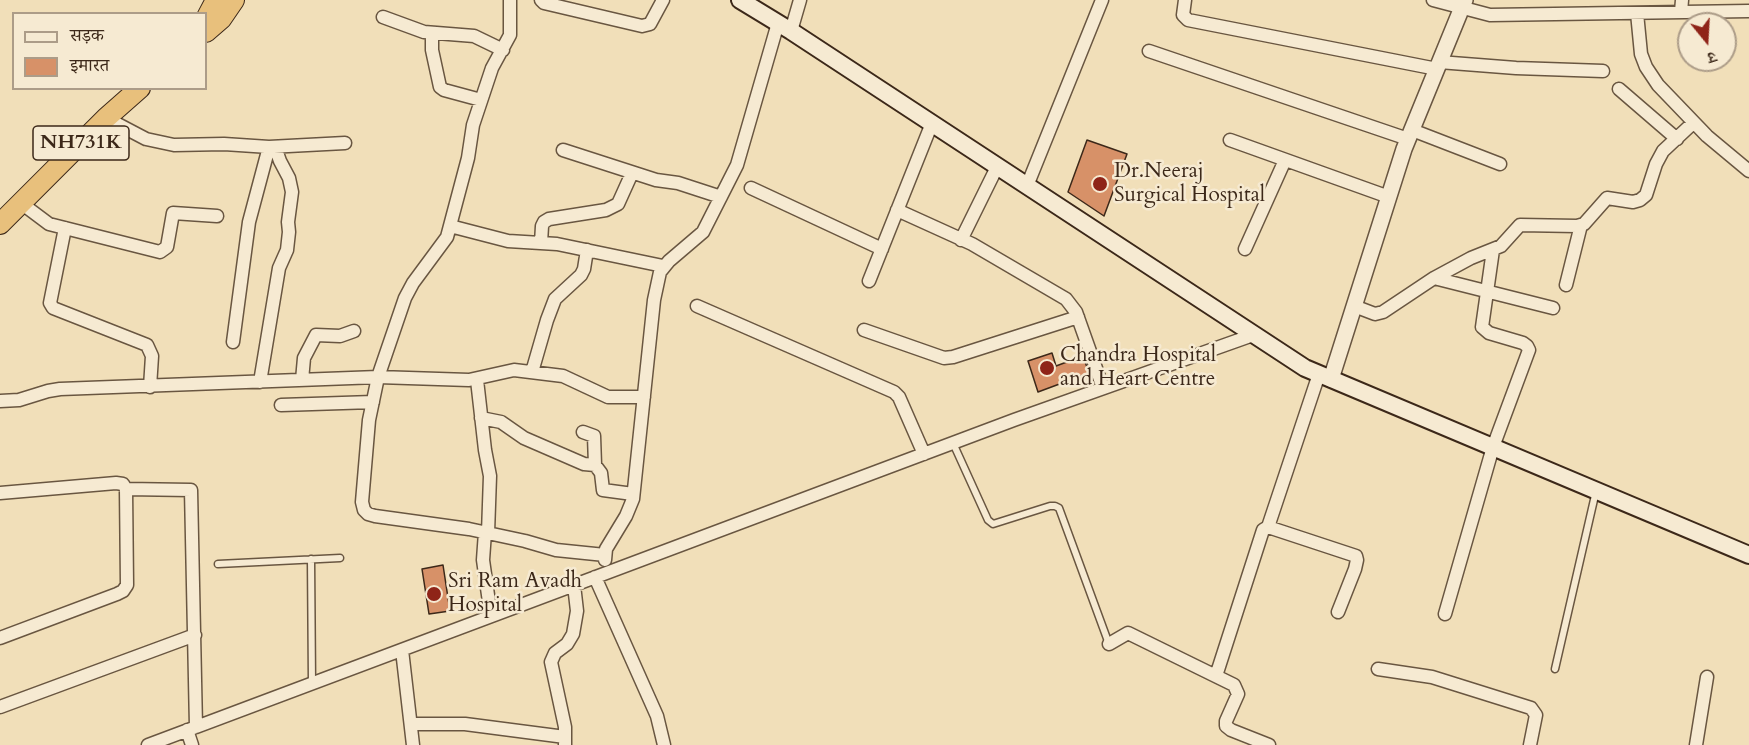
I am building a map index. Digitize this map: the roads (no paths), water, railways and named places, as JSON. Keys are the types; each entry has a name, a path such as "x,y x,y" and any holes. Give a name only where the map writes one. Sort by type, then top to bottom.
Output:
{"highway":[{"path":"207,17 216,0"},
{"path":"207,31 221,19 234,0"},
{"name":"NH731K","path":"0,224 106,118 138,90"}],"main road":[{"path":"740,0 785,27 1305,368 1749,555"}],"street":[{"path":"510,0 510,36 492,68 473,125 468,158 450,226 443,243 413,283 405,298 378,377 369,420 362,491 364,510 375,516 486,533 556,550 605,555"},
{"path":"541,0 544,3 642,26 650,24 663,0"},
{"path":"664,745 657,716 600,575 606,549 631,507 657,282 663,266 703,232 721,197 741,154 785,27 800,0"},
{"path":"1027,186 1102,0"},
{"path":"1185,0 1183,15 1188,20 1438,65 1603,71"},
{"path":"1433,0 1463,4 1490,15 1637,13 1682,6 1749,11"},
{"path":"1216,676 1263,530 1268,527 1354,306 1410,134 1463,4"},
{"path":"1637,13 1641,54 1646,67 1658,85 1695,125 1749,171"},
{"path":"383,17 415,30 474,36 502,50"},
{"path":"432,33 432,51 440,87 481,100"},
{"path":"1149,51 1500,164"},
{"path":"1619,89 1677,138"},
{"path":"106,118 156,143 174,146 224,144 272,147 345,143"},
{"path":"869,281 932,123"},
{"path":"1566,285 1581,225 1607,198 1633,202 1646,195 1656,164 1663,151 1695,125"},
{"path":"1230,140 1389,197"},
{"path":"232,342 249,222 272,147"},
{"path":"260,382 279,268 289,239 288,222 292,192 291,184 272,147"},
{"path":"562,150 662,182 678,183 721,197"},
{"path":"1245,249 1285,160"},
{"path":"961,240 997,167"},
{"path":"541,243 542,226 549,219 606,210 618,204 632,172"},
{"path":"751,188 882,249"},
{"path":"21,203 44,222 160,252 167,248 173,213 217,216"},
{"path":"897,210 961,240 1066,299 1078,317 1103,388"},
{"path":"1354,306 1378,314 1434,278 1471,258 1506,243 1520,225 1581,225"},
{"path":"450,226 508,241 557,244 663,266"},
{"path":"65,228 50,303 53,308 147,345 152,356 150,387"},
{"path":"532,372 555,299 580,275 587,250"},
{"path":"1445,614 1493,447 1528,350 1523,343 1484,330 1482,321 1493,250"},
{"path":"1434,278 1553,308"},
{"path":"697,306 894,392 899,398 924,454"},
{"path":"864,330 944,358 1078,317"},
{"path":"302,380 304,358 314,337 344,335 354,331"},
{"path":"148,745 953,443 1253,335"},
{"path":"0,401 19,400 48,391 378,377 477,380 506,371 563,376 608,397 644,397"},
{"path":"477,380 484,450 490,476 483,560 490,616"},
{"path":"280,405 373,402"},
{"path":"481,418 501,422 524,438 584,464 595,465"},
{"path":"583,432 594,436 595,465 601,473 603,490 633,494"},
{"path":"0,493 123,484 126,489 127,585 123,591 0,638"},
{"path":"126,489 191,490 195,635 192,745"},
{"path":"1268,527 1356,556 1355,569 1338,612"},
{"path":"411,724 465,724 565,741 566,727 551,662 555,653 567,644 573,634 578,611 574,585"},
{"path":"1109,644 1128,633 1234,685 1238,694 1226,726 1269,745"},
{"path":"0,707 195,635"},
{"path":"402,650 413,745"},
{"path":"1378,669 1432,677 1531,708 1536,715 1530,745"},
{"path":"1696,745 1707,677"}],"lane":[{"path":"953,443 988,520 993,524 1050,506 1059,508 1109,644"},
{"path":"1555,669 1596,490"},
{"path":"218,564 340,558"},
{"path":"311,559 312,683"}],"place":[{"name":"Dr.Neeraj Surgical Hospital","path":"1100,184"},
{"name":"Chandra Hospital and Heart Centre","path":"1047,368"},
{"name":"Sri Ram Avadh Hospital","path":"434,594"}]}
